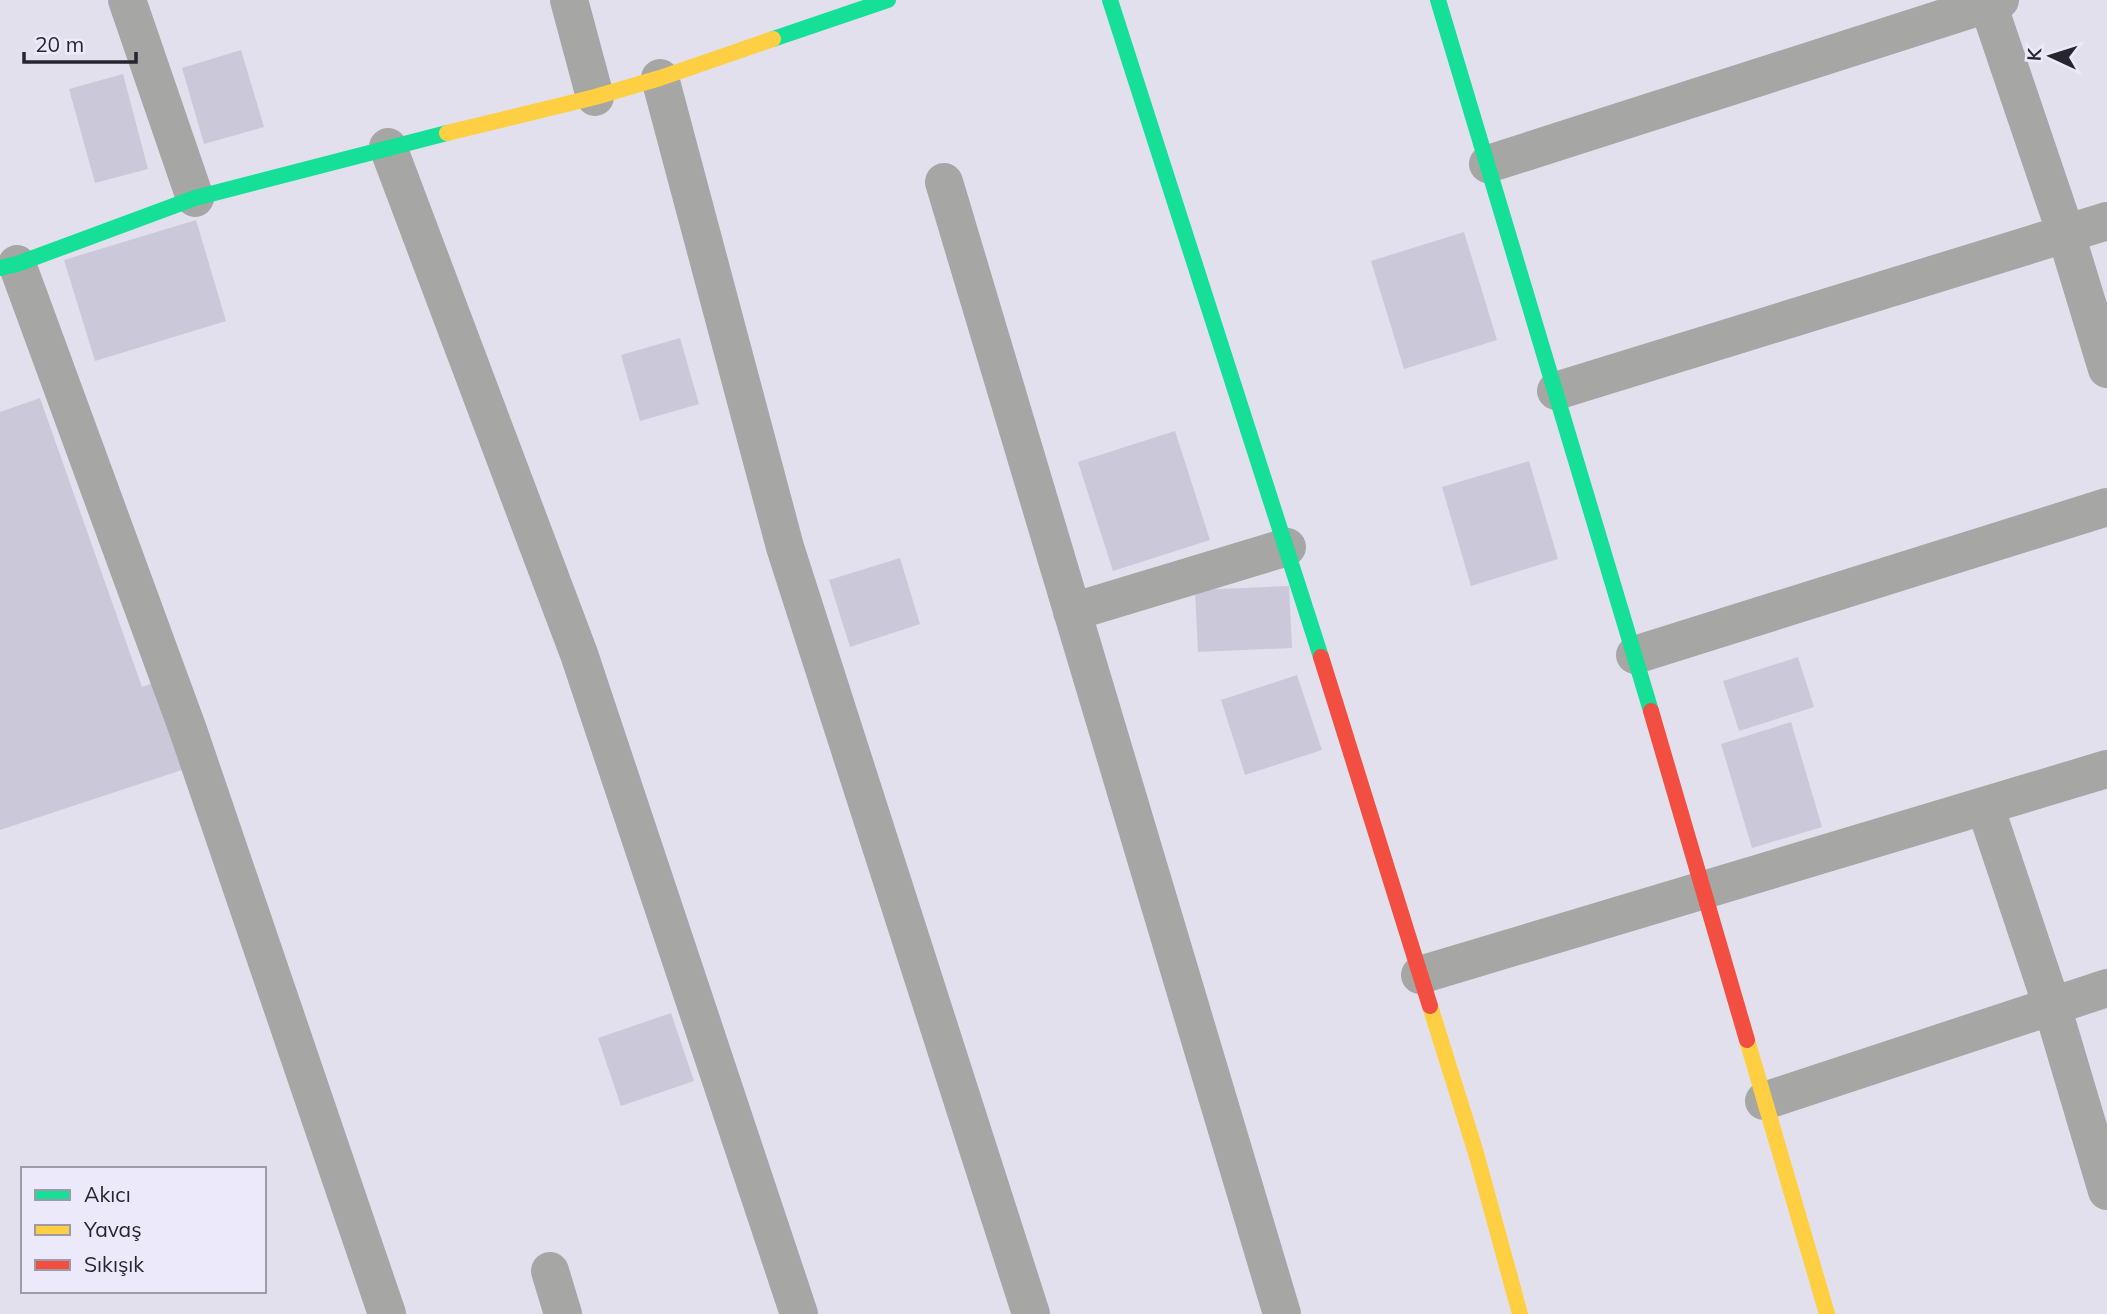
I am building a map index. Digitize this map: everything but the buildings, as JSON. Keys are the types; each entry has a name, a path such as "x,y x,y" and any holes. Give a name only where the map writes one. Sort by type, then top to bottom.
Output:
{"street":[{"path":"127,0 195,198"},
{"path":"569,0 595,97"},
{"path":"1110,0 1287,547 1476,1153 1520,1314"},
{"path":"1438,0 1634,655 1826,1314"},
{"path":"1488,164 1994,2 2107,369"},
{"path":"387,1314 188,730 8,266 195,198 595,97 660,78 869,3"},
{"path":"660,78 785,547 1031,1314"},
{"path":"388,148 579,654 799,1314"},
{"path":"944,182 1282,1314"},
{"path":"1556,391 2107,221"},
{"path":"1634,655 2107,507"},
{"path":"1072,612 1287,547"},
{"path":"1420,975 2107,769"},
{"path":"1985,806 2052,1006 2107,1191"},
{"path":"1764,1101 2107,988"},
{"path":"550,1271 563,1314"}],"traffic: fast":[{"path":"773,39 888,0"},
{"path":"1110,0 1321,657"},
{"path":"1438,0 1651,711"},
{"path":"0,268 195,198 447,133"}],"traffic: slow":[{"path":"447,133 595,97 773,39"},
{"path":"1430,1006 1476,1153 1520,1314"},
{"path":"1747,1040 1827,1314"}],"traffic: jam":[{"path":"1321,657 1430,1006"},
{"path":"1651,711 1747,1040"}]}
